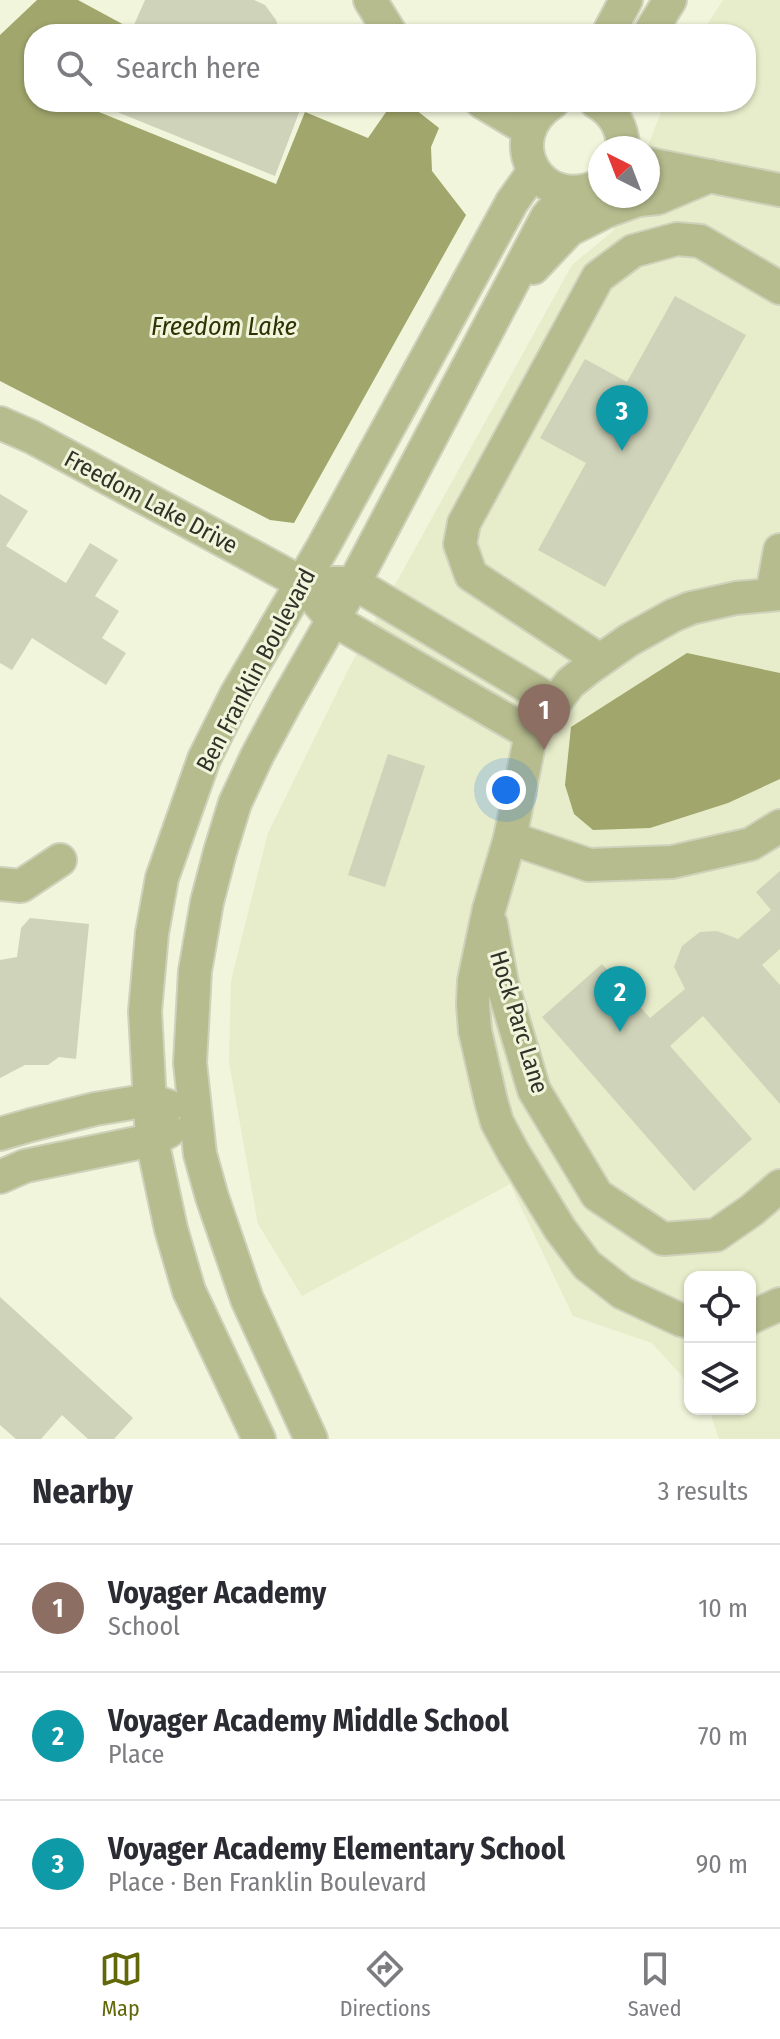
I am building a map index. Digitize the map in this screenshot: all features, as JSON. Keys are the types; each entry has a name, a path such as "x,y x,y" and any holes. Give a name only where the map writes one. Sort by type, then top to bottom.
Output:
{"street":[{"path":"370,0 385,24"},
{"path":"613,24 626,0"},
{"path":"655,24 670,0"},
{"path":"499,112 529,130"},
{"path":"540,112 529,130 527,144 528,158 534,171 550,187 586,189"},
{"path":"611,112 621,136"},
{"path":"660,166 780,190"},
{"name":"Ben Franklin Boulevard","path":"259,1439 189,1291 171,1229 152,1140 145,1011 152,933 162,878 204,759 237,693 324,545 512,202 534,171"},
{"name":"Ben Franklin Boulevard","path":"502,305 545,253 569,230 607,211 638,200 658,198 710,176"},
{"name":"Ben Franklin Boulevard","path":"311,1439 239,1278 200,1154 190,1063 195,971 207,902 235,803 257,756 354,583 547,217 559,203 586,189"},
{"path":"600,660 471,575 460,544 464,523 598,277 610,268 633,251 677,239 700,241 780,288"},
{"name":"Freedom Lake Drive","path":"0,423 32,437 302,583"},
{"path":"776,594 780,550"},
{"path":"302,583 354,583 555,703"},
{"path":"302,583 332,619 531,734"},
{"name":"Hock Parc Lane","path":"684,1321 623,1293 587,1265 560,1229 513,1152 497,1122 475,1031 473,1005 478,955 510,838 531,734 570,683 651,626 691,608 736,598 776,594"},
{"path":"510,838 589,865 672,862 751,844 780,826"},
{"path":"0,884 21,886 60,860"},
{"name":"Hock Parc Lane","path":"489,909 502,983 534,1090 597,1195 663,1239 716,1235 780,1186"},
{"path":"0,1134 95,1109 150,1100 196,1115"},
{"path":"0,1177 25,1166 152,1140 196,1115"},
{"path":"756,1315 780,1304"}],"shaded area":[{"path":"723,0 780,0 780,1439 719,1439 711,1415 756,1415 756,1271 684,1271 684,1378 652,1343 573,1316 510,1184 302,1296 258,1224 229,1062 231,981 268,833 350,666 572,265 613,231 622,208 660,208 660,136 652,136 661,112 756,112 756,24 707,24"}],"water":[{"name":"Freedom Lake","path":"37,0 78,0 122,24 24,24 24,112 99,112 276,184 305,112 368,138 386,112 419,112 439,128 431,147 432,171 466,215 294,523 270,520 0,381 0,35"},
{"path":"687,653 780,673 780,779 728,803 650,828 593,830 574,814 565,785 571,727"}],"building":[{"path":"145,0 254,0 265,5 277,24 134,24"},
{"path":"117,112 299,112 275,176"},
{"path":"675,296 746,335 605,587 538,550 586,463 540,438 585,359 627,382"},
{"path":"0,494 28,511 6,546 66,583 90,543 118,560 95,596 119,611 102,638 126,653 106,685 32,638 12,670 0,663"},
{"path":"388,754 425,766 385,887 348,875"},
{"path":"780,871 780,949 762,965 780,985 780,1104 703,1016 670,1046 752,1139 694,1191 542,1017 602,964 650,1018 685,989 674,967 682,946 700,932 717,931 738,939 771,910 756,892"},
{"path":"30,918 89,924 76,1059 59,1057 48,1065 25,1065 0,1078 0,960 17,957 21,928"},
{"path":"0,1297 133,1418 114,1439 88,1439 62,1415 41,1439 16,1439 0,1425"}],"place":[{"name":"Voyager Academy Elementary School","path":"622,451"},
{"name":"Voyager Academy","path":"544,750"},
{"name":"Voyager Academy Middle School","path":"620,1032"}]}
